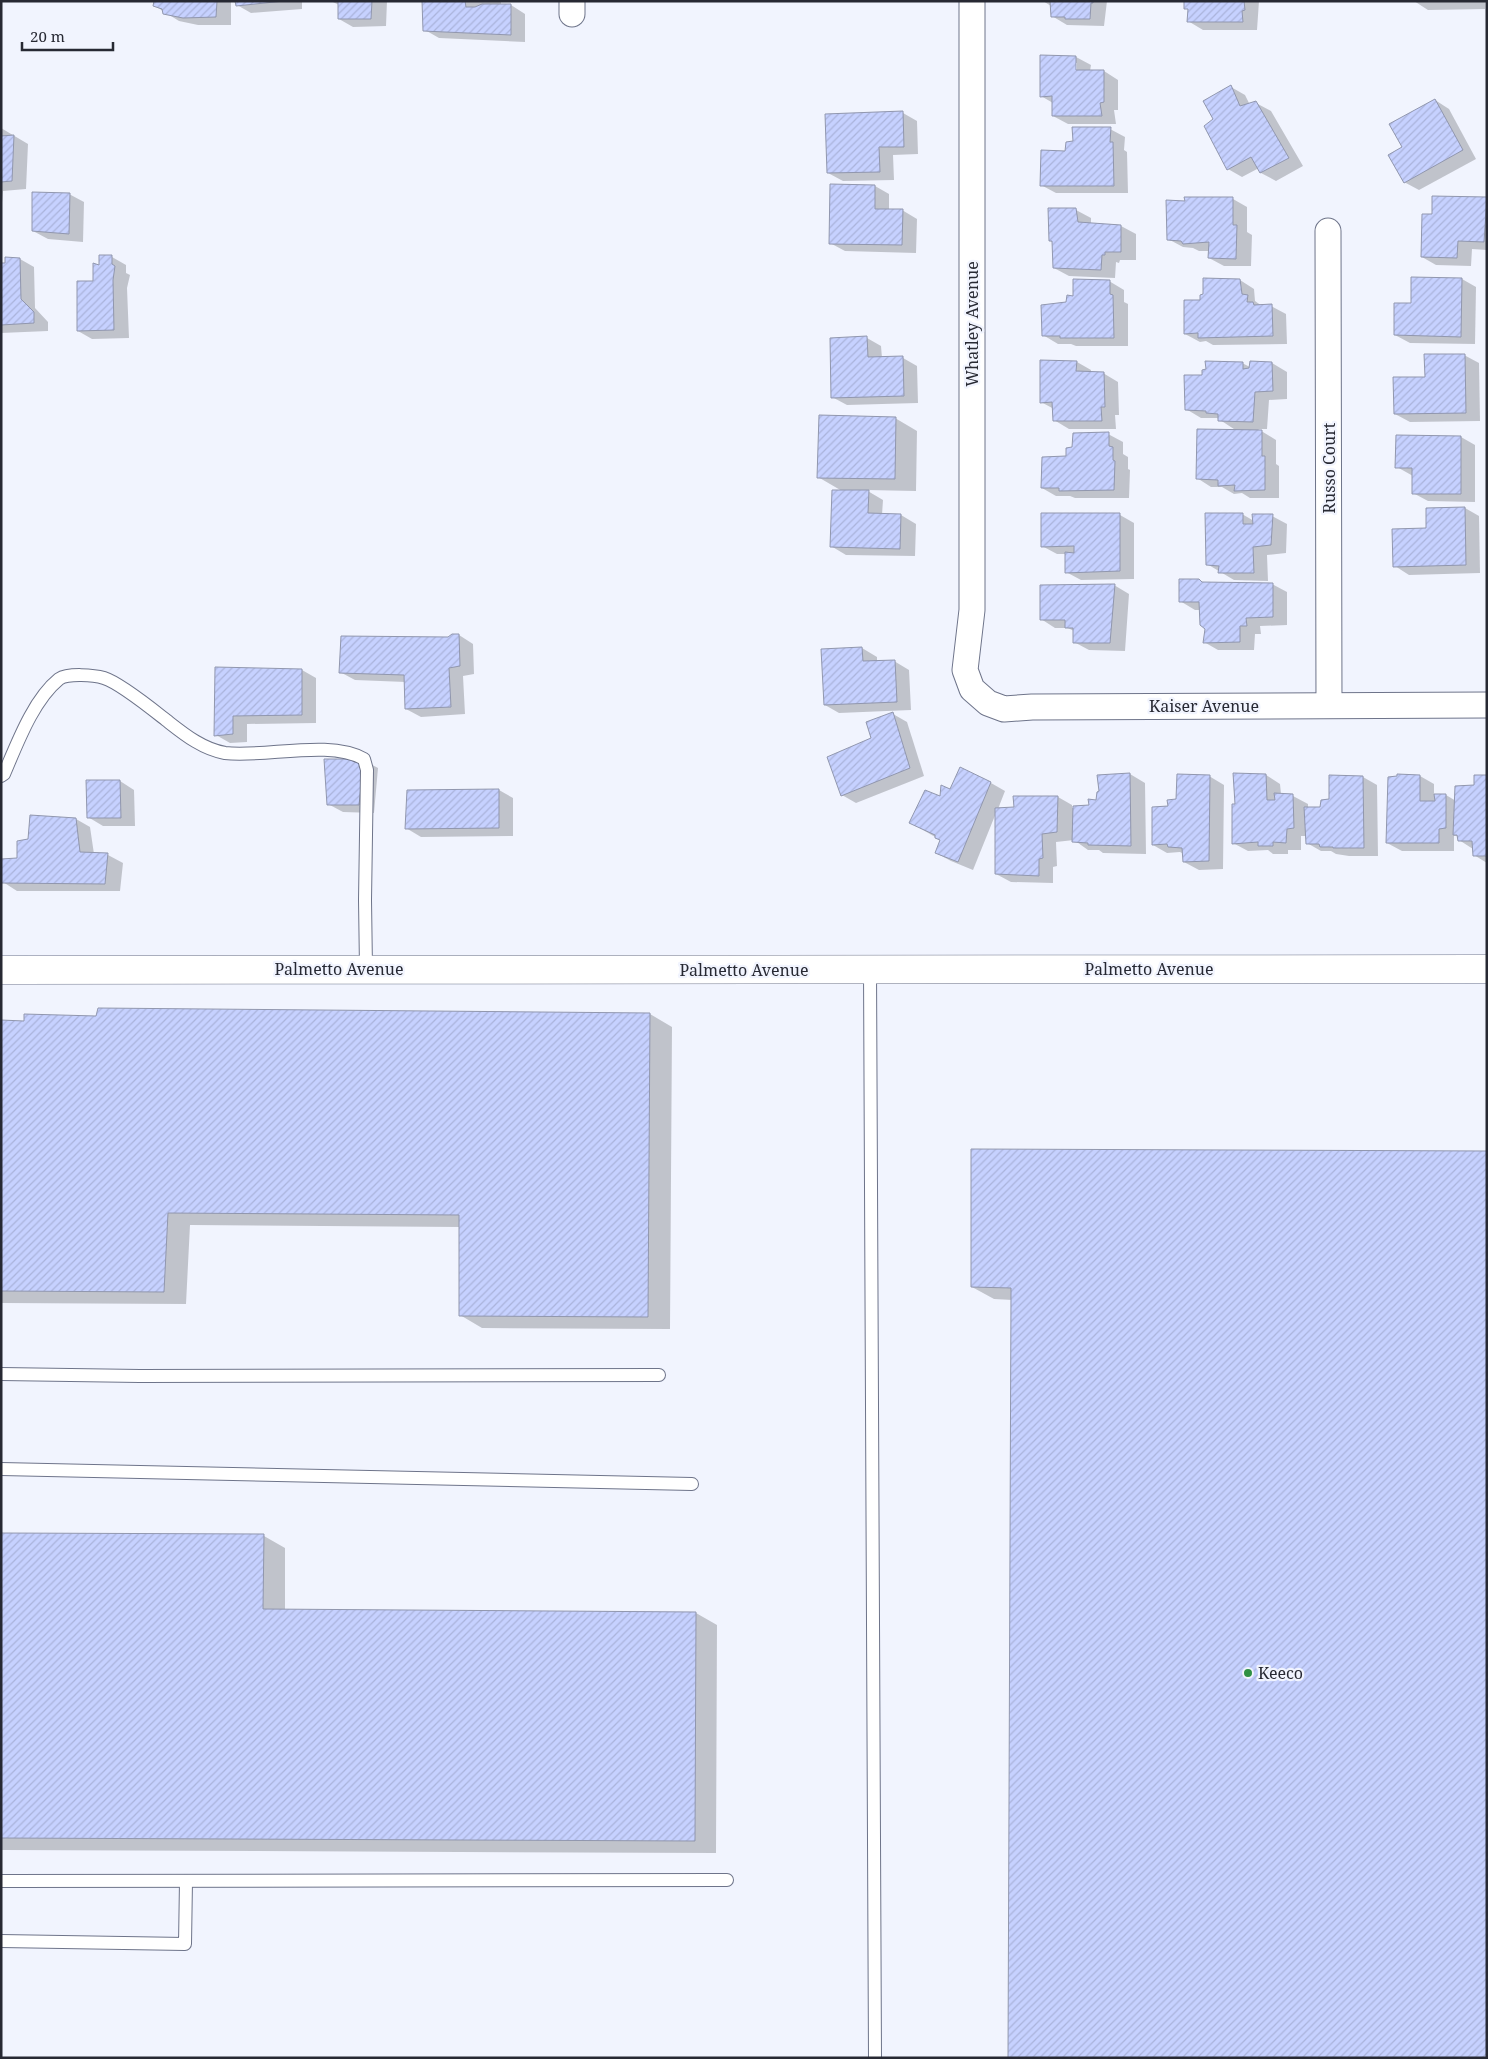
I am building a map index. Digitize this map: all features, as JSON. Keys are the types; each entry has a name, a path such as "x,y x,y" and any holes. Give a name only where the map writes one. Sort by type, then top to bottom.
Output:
{"street":[{"name":"Whatley Avenue","path":"968,646 972,610 972,1"},
{"name":"Russo Court","path":"1328,230 1329,705"},
{"name":"Kaiser Avenue","path":"968,646 965,670 972,689 988,703 1004,709 1032,706 1487,705"},
{"name":"Palmetto Avenue","path":"1,970 366,968 718,971 870,969 1487,969"}],"lane":[{"path":"1,776 4,774 24,729 44,696 60,678 83,675 105,678 140,700 203,747 226,753 322,751 356,754 364,759 367,770 366,968"},
{"path":"870,969 875,2058"},
{"path":"1,1374 140,1376 658,1375"},
{"path":"1,1469 692,1484"},
{"path":"1,1881 727,1880"},
{"path":"1,1942 185,1944 186,1881"}],"building":[{"path":"154,1 217,1 216,17 183,18 163,14 162,9 153,6"},
{"path":"235,1 284,1 236,6"},
{"path":"338,1 372,1 371,19 338,19"},
{"path":"422,1 465,1 466,7 475,7 482,4 511,4 511,35 423,31"},
{"path":"1050,1 1093,1 1091,3 1090,19 1051,17"},
{"path":"1184,1 1244,1 1245,10 1242,11 1243,22 1187,22 1188,9 1184,9"},
{"path":"1040,55 1076,56 1076,70 1104,70 1104,102 1100,103 1102,116 1052,116 1052,96 1040,97"},
{"path":"1231,85 1240,106 1256,101 1289,158 1260,173 1251,157 1227,170 1204,126 1213,119 1203,101"},
{"path":"1435,99 1463,150 1404,183 1388,155 1402,147 1389,124"},
{"path":"903,111 904,147 879,147 880,172 827,173 825,114"},
{"path":"1072,127 1111,127 1110,142 1113,142 1114,186 1040,186 1041,150 1065,151 1066,142 1073,141"},
{"path":"14,135 12,181 1,182 1,136"},
{"path":"830,184 875,185 875,209 903,209 902,245 829,244"},
{"path":"32,192 70,193 69,234 32,231"},
{"path":"1432,196 1487,197 1484,242 1458,241 1457,258 1421,257 1422,214 1432,214"},
{"path":"1184,197 1233,197 1233,225 1237,225 1236,259 1208,258 1209,242 1183,244 1181,241 1167,240 1166,200 1185,201"},
{"path":"1048,208 1076,208 1078,222 1121,225 1121,252 1105,252 1105,255 1102,255 1101,270 1053,268 1052,241 1049,241"},
{"path":"99,255 112,255 112,264 115,266 113,280 114,330 77,331 77,281 93,281 93,263 99,265"},
{"path":"5,257 20,258 21,299 34,312 34,323 1,325 1,263 5,263"},
{"path":"1411,277 1462,278 1461,337 1394,335 1394,303 1411,303"},
{"path":"1203,278 1240,279 1242,294 1248,295 1247,302 1253,302 1254,305 1272,304 1273,336 1198,338 1198,333 1184,334 1184,300 1200,300 1200,295 1203,294"},
{"path":"1073,279 1110,280 1110,294 1113,295 1114,338 1042,336 1041,305 1066,302 1067,295 1073,296"},
{"path":"867,336 868,357 903,356 904,396 831,398 830,338"},
{"path":"1424,354 1465,354 1466,413 1394,414 1393,377 1425,377"},
{"path":"1040,360 1077,361 1076,371 1104,372 1105,407 1101,407 1102,421 1053,421 1052,402 1040,403"},
{"path":"1205,361 1243,362 1243,369 1249,368 1250,361 1272,362 1273,391 1255,392 1253,422 1218,421 1218,414 1206,413 1206,411 1185,410 1184,375 1202,375 1202,370 1206,369"},
{"path":"819,415 896,417 895,479 817,478"},
{"path":"1197,429 1262,430 1262,456 1265,456 1265,490 1234,491 1235,485 1218,486 1218,480 1196,479"},
{"path":"1109,432 1109,446 1113,447 1113,460 1115,461 1114,490 1059,491 1059,488 1041,488 1042,457 1066,456 1066,448 1072,447 1073,433"},
{"path":"1396,435 1461,436 1461,494 1412,494 1412,468 1395,468"},
{"path":"832,490 869,490 868,513 901,514 900,549 830,547"},
{"path":"1465,507 1466,565 1393,567 1392,529 1426,528 1426,508"},
{"path":"1041,513 1120,513 1120,571 1065,573 1065,552 1074,553 1074,546 1041,547"},
{"path":"1205,513 1243,513 1243,524 1253,524 1252,514 1273,514 1271,545 1253,547 1254,573 1218,573 1219,566 1206,565"},
{"path":"1179,579 1199,579 1202,582 1273,583 1273,617 1246,618 1247,626 1240,626 1240,642 1203,643 1205,629 1200,625 1199,602 1179,602"},
{"path":"1115,584 1110,643 1073,643 1073,628 1065,628 1065,620 1040,620 1040,585"},
{"path":"452,634 459,634 460,666 449,668 451,707 405,709 404,675 339,673 341,636 448,637"},
{"path":"862,647 863,661 895,660 897,702 824,705 821,649"},
{"path":"215,667 302,669 302,715 233,716 233,734 214,736"},
{"path":"893,712 910,768 841,796 827,757 871,738 866,722"},
{"path":"324,759 364,759 359,805 327,805"},
{"path":"960,767 991,782 958,862 935,853 940,840 935,838 935,835 909,823 925,790 940,796 941,785 950,789"},
{"path":"1130,773 1131,846 1088,845 1088,843 1072,842 1073,806 1089,805 1088,799 1096,800 1097,792 1099,791 1097,775"},
{"path":"1233,773 1266,774 1267,800 1275,800 1274,793 1293,794 1294,828 1287,829 1286,843 1273,842 1273,846 1258,846 1258,842 1232,844 1232,804 1235,804"},
{"path":"1177,774 1210,775 1209,861 1183,862 1182,848 1168,847 1167,844 1152,845 1152,807 1168,806 1167,800 1176,799"},
{"path":"1397,774 1420,775 1420,801 1435,801 1434,794 1446,794 1446,828 1439,829 1439,843 1386,843 1388,777 1397,776"},
{"path":"1329,775 1363,776 1364,848 1333,848 1320,847 1319,844 1306,844 1304,807 1320,807 1321,800 1329,799"},
{"path":"1474,775 1487,775 1487,856 1473,856 1472,841 1458,841 1457,835 1453,835 1455,786 1474,785"},
{"path":"86,780 120,780 121,818 87,818"},
{"path":"499,789 499,828 405,829 407,790"},
{"path":"1013,796 1058,796 1057,832 1042,834 1043,858 1039,859 1039,876 995,874 995,808 1014,807"},
{"path":"30,815 76,818 80,852 108,853 105,884 1,883 1,859 17,858 17,841 28,839"},
{"path":"98,1008 650,1013 648,1317 459,1316 459,1215 168,1213 164,1292 1,1291 1,1020 24,1021 24,1014 96,1016"},
{"name":"Keeco","path":"971,1149 1487,1151 1487,2058 1008,2058 1011,1288 971,1287"},
{"path":"1,1533 264,1534 263,1609 696,1612 695,1841 1,1838"}],"place":[{"name":"Keeco","path":"1248,1673"}]}
